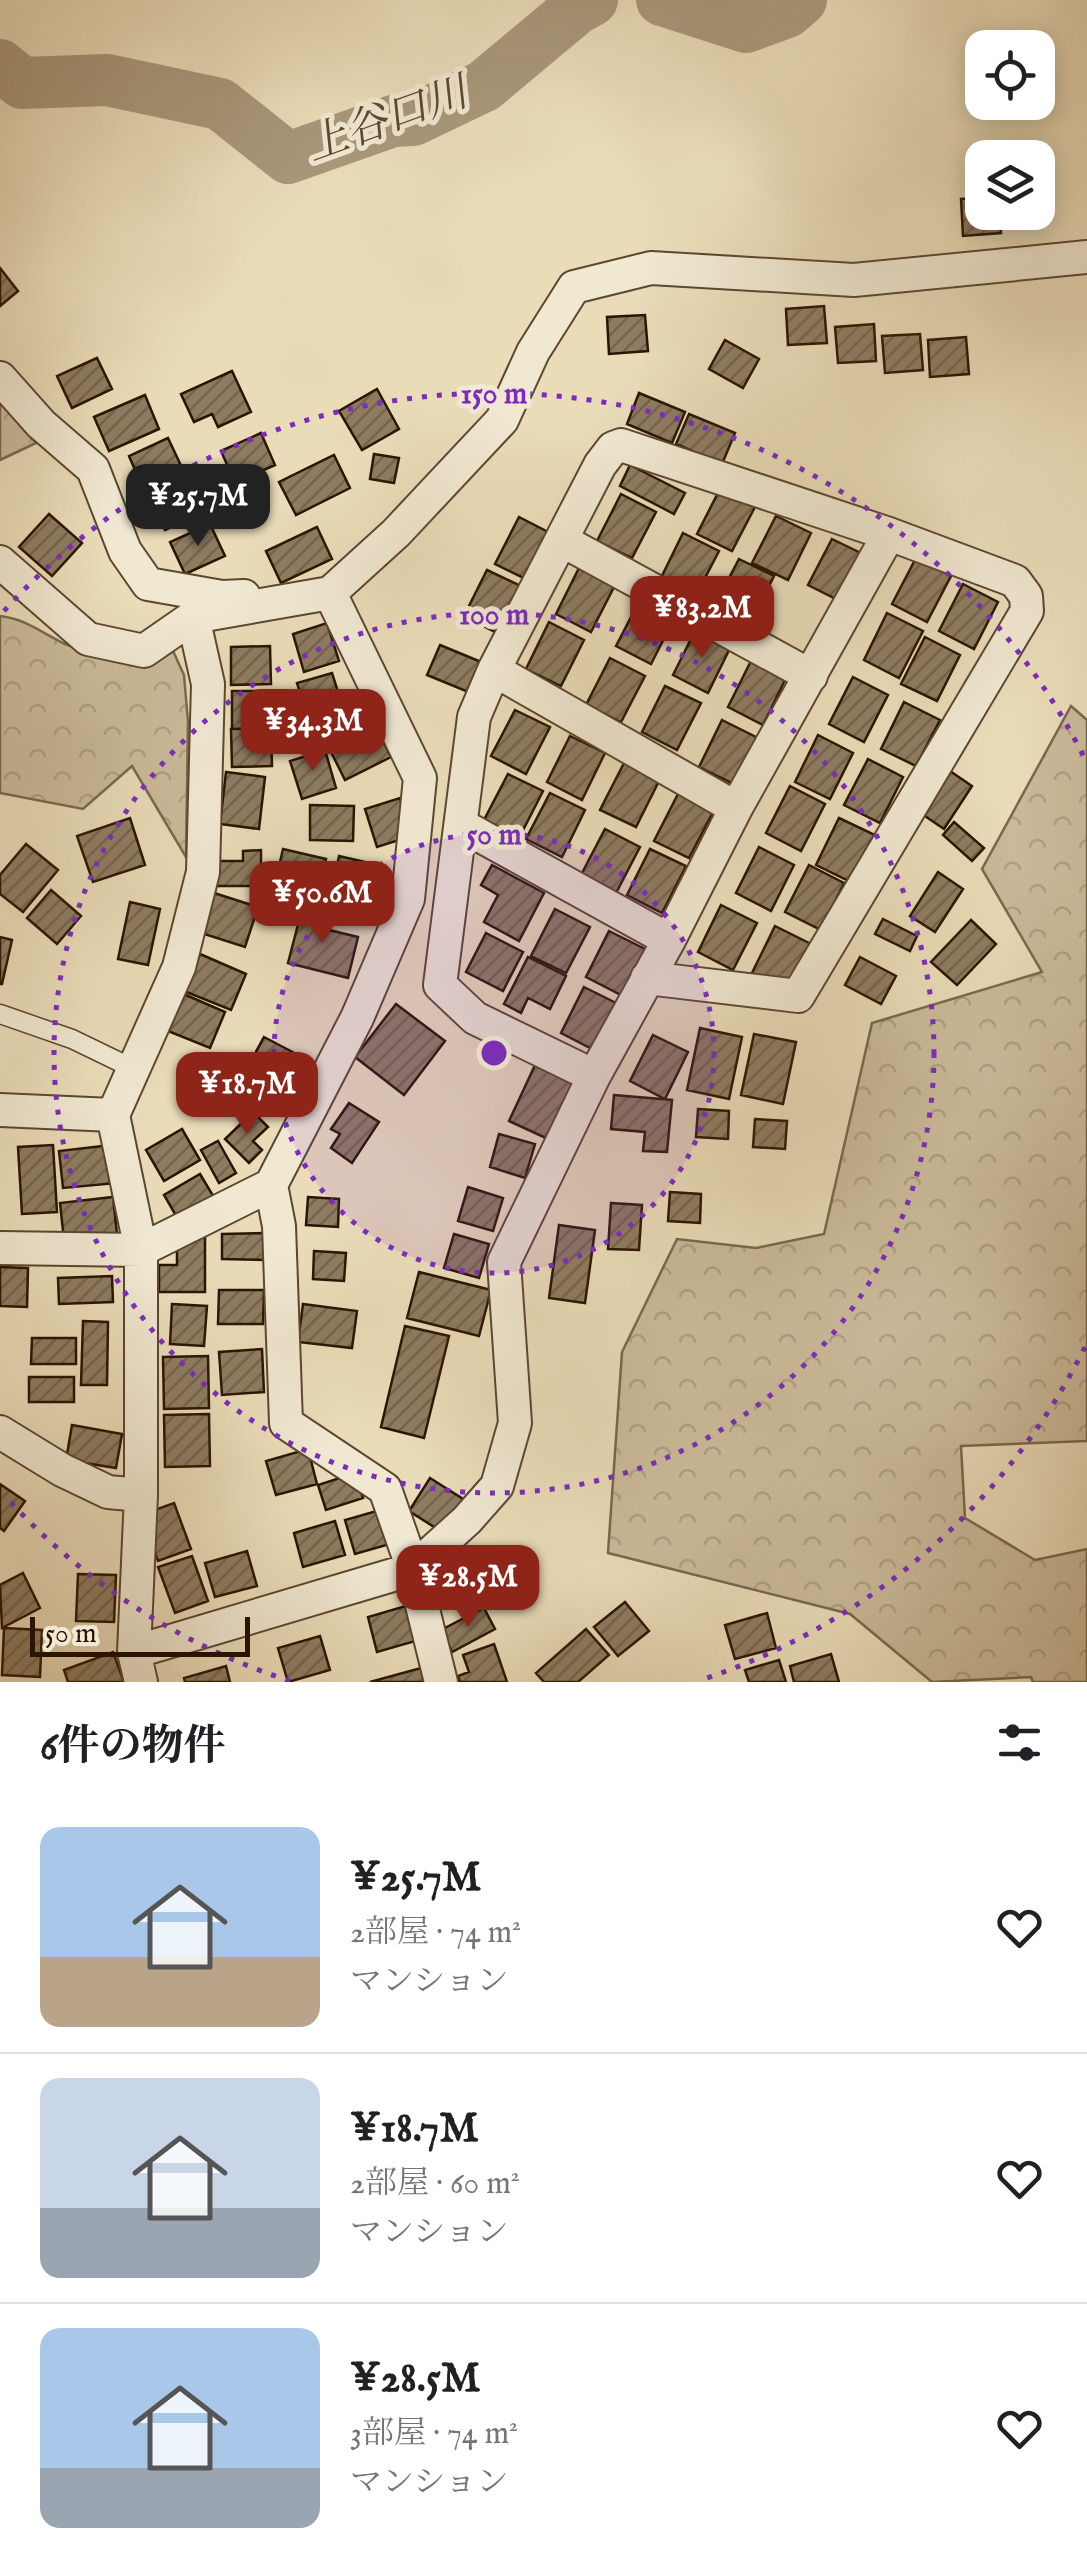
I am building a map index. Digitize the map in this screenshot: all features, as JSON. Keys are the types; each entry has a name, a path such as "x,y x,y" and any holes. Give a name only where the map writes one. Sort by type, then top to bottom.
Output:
{"street":[{"path":"0,562 88,638 144,651 194,617 330,592 396,533 502,420 534,352 574,287 650,268 854,280 1087,257"},
{"path":"0,378 41,424 93,469 125,551 148,584 222,596 330,592"},
{"path":"594,1076 475,1018 440,984 474,717 494,670 600,464 613,448 620,444 889,534 1014,581 1026,596 1027,612 798,996 647,978"},
{"path":"194,617 208,684 203,872 179,967 113,1115 141,1250 138,1667 413,1569 467,1520 496,1486 514,1422 504,1262 594,1076 736,808 889,534"},
{"path":"562,541 811,676"},
{"path":"0,1248 141,1250 271,1185 357,1018 408,899 420,778 330,592"},
{"path":"494,670 736,808"},
{"path":"460,825 669,940"},
{"path":"0,1110 113,1115"},
{"path":"271,1185 280,1226 286,1423 384,1489 413,1569 440,1682"},
{"path":"0,1432 62,1470 108,1492 142,1495"}],"lane":[{"path":"0,1014 72,1038 134,1069"}],"green space":[{"path":"0,400 36,443 0,460"},
{"path":"0,616 26,623 65,644 90,650 168,640 184,675 188,722 186,857 132,766 83,809 0,793"},
{"path":"1071,706 1087,720 1087,1441 961,1446 965,1518 1035,1560 1087,1549 1087,1682 1033,1682 1031,1677 932,1682 850,1614 608,1553 622,1352 677,1239 756,1248 824,1234 872,1023 1042,972 982,869"}],"building":[{"path":"961,199 965,199 965,230 1001,233 963,236"},
{"path":"0,268 18,291 0,306"},
{"path":"824,306 827,343 788,345 786,309"},
{"path":"645,315 648,351 609,354 607,317"},
{"path":"874,324 876,361 838,363 835,327"},
{"path":"920,334 923,370 885,373 882,336"},
{"path":"966,337 969,374 930,377 928,340"},
{"path":"725,340 759,359 743,388 709,369"},
{"path":"97,358 112,389 72,408 57,376"},
{"path":"232,371 251,412 218,427 212,414 194,422 181,394"},
{"path":"377,389 399,429 362,450 339,411"},
{"path":"639,393 685,412 672,443 627,424"},
{"path":"145,395 159,429 109,451 94,417"},
{"path":"689,414 735,433 722,464 676,444"},
{"path":"261,433 275,465 235,483 221,451"},
{"path":"168,438 183,470 143,488 129,456"},
{"path":"374,454 399,458 394,483 370,479"},
{"path":"334,455 350,488 296,515 279,482"},
{"path":"630,465 685,493 674,514 620,486"},
{"path":"190,480 205,511 165,530 151,498"},
{"path":"721,487 756,505 732,551 697,534"},
{"path":"621,494 656,512 632,558 597,541"},
{"path":"49,514 82,543 52,576 19,547"},
{"path":"776,516 811,533 788,580 752,563"},
{"path":"519,517 554,535 530,581 495,564"},
{"path":"210,524 225,556 185,574 170,542"},
{"path":"317,527 332,559 281,583 266,551"},
{"path":"683,533 719,551 695,597 660,580"},
{"path":"832,539 867,556 844,603 808,585"},
{"path":"916,558 951,576 927,622 892,604"},
{"path":"739,559 774,576 750,623 715,605"},
{"path":"579,568 615,585 591,632 556,614"},
{"path":"487,570 523,587 499,634 464,616"},
{"path":"963,584 998,602 974,649 939,631"},
{"path":"640,600 675,617 651,664 616,646"},
{"path":"887,613 923,631 899,678 864,660"},
{"path":"549,622 584,640 561,686 526,669"},
{"path":"327,623 339,661 304,672 293,634"},
{"path":"696,629 731,646 708,693 673,675"},
{"path":"925,637 960,655 937,701 901,684"},
{"path":"440,645 486,664 473,694 427,675"},
{"path":"270,646 271,684 231,685 231,647"},
{"path":"610,658 645,676 621,722 586,705"},
{"path":"751,661 786,678 763,725 728,707"},
{"path":"332,673 344,711 309,721 297,683"},
{"path":"853,677 888,695 864,742 829,724"},
{"path":"665,686 701,703 677,750 642,732"},
{"path":"232,691 271,691 272,728 232,729"},
{"path":"904,702 940,720 916,766 881,749"},
{"path":"515,710 550,727 526,774 491,756"},
{"path":"372,719 391,757 345,780 322,734 350,720 354,728"},
{"path":"722,720 758,738 734,784 699,767"},
{"path":"271,728 272,766 232,767 231,729"},
{"path":"818,735 853,753 830,799 795,782"},
{"path":"570,736 605,753 582,800 547,782"},
{"path":"325,750 336,788 302,799 290,761"},
{"path":"868,759 903,777 880,823 844,805"},
{"path":"624,763 659,781 636,827 600,810"},
{"path":"947,769 972,786 944,829 919,812"},
{"path":"226,772 265,777 259,829 220,824"},
{"path":"508,774 543,791 519,838 484,820"},
{"path":"790,786 825,804 801,851 766,833"},
{"path":"550,793 585,810 562,857 526,839"},
{"path":"678,794 713,812 689,858 654,841"},
{"path":"400,798 412,836 377,847 365,809"},
{"path":"310,805 354,806 353,841 310,840"},
{"path":"130,818 145,865 93,882 77,836"},
{"path":"839,818 875,835 851,882 816,865"},
{"path":"954,822 984,848 972,861 943,835"},
{"path":"605,829 640,847 616,893 581,875"},
{"path":"26,844 58,870 23,912 0,894 0,875"},
{"path":"759,847 794,865 771,911 736,893"},
{"path":"283,849 326,859 317,898 274,888"},
{"path":"650,849 686,866 662,913 627,895"},
{"path":"261,850 261,886 216,886 216,861 243,861 243,851"},
{"path":"339,856 382,866 374,905 331,895"},
{"path":"492,865 544,893 519,941 484,922 498,895 481,885"},
{"path":"809,865 844,883 821,930 785,912"},
{"path":"938,872 963,889 935,932 910,916"},
{"path":"51,890 81,916 57,944 27,918"},
{"path":"214,893 258,907 245,947 201,933"},
{"path":"130,902 160,909 148,965 118,959"},
{"path":"721,905 757,923 733,970 698,952"},
{"path":"302,909 329,916 325,929 358,937 348,978 288,963"},
{"path":"555,909 590,927 566,973 531,956"},
{"path":"883,919 917,936 910,951 875,934"},
{"path":"971,920 996,944 957,985 931,962"},
{"path":"775,926 811,944 787,991 752,973"},
{"path":"609,931 645,949 621,995 586,977"},
{"path":"486,933 523,952 503,991 466,972"},
{"path":"0,937 12,940 2,984 0,984"},
{"path":"200,954 246,974 231,1010 184,991"},
{"path":"528,957 566,976 550,1009 528,998 521,1013 504,1004"},
{"path":"860,957 896,976 881,1004 845,985"},
{"path":"584,987 620,1005 596,1051 561,1033"},
{"path":"179,992 225,1012 210,1048 163,1029"},
{"path":"396,1004 445,1041 404,1095 355,1057"},
{"path":"700,1028 742,1037 729,1099 687,1090"},
{"path":"754,1034 796,1042 783,1104 741,1095"},
{"path":"653,1035 688,1052 665,1099 630,1081"},
{"path":"264,1037 319,1066 292,1116 274,1106 281,1094 244,1074"},
{"path":"536,1063 574,1080 548,1139 509,1121"},
{"path":"614,1095 672,1100 667,1152 643,1151 645,1132 611,1129"},
{"path":"349,1103 379,1122 352,1163 331,1148 340,1134 331,1129"},
{"path":"698,1109 729,1111 728,1139 696,1137"},
{"path":"253,1112 268,1127 253,1141 262,1150 249,1163 225,1139"},
{"path":"755,1119 787,1121 785,1149 753,1147"},
{"path":"182,1129 200,1160 164,1181 146,1150"},
{"path":"499,1134 535,1144 525,1178 490,1167"},
{"path":"218,1141 236,1173 219,1183 201,1150"},
{"path":"53,1145 57,1212 22,1214 18,1147"},
{"path":"112,1145 117,1183 63,1188 59,1151"},
{"path":"200,1174 218,1204 182,1226 164,1195"},
{"path":"468,1187 503,1198 493,1231 458,1221"},
{"path":"670,1192 701,1194 700,1223 668,1221"},
{"path":"113,1197 117,1234 64,1240 60,1203"},
{"path":"308,1197 339,1199 338,1227 306,1225"},
{"path":"611,1203 642,1205 639,1250 608,1249"},
{"path":"559,1225 595,1230 585,1303 549,1298"},
{"path":"267,1233 267,1260 222,1259 222,1234"},
{"path":"454,1234 489,1244 479,1278 444,1268"},
{"path":"177,1236 205,1236 205,1292 159,1292 159,1265 177,1265"},
{"path":"314,1251 346,1253 344,1281 313,1279"},
{"path":"0,1267 28,1268 27,1307 0,1306"},
{"path":"419,1272 491,1290 479,1336 407,1318"},
{"path":"112,1276 113,1302 59,1304 58,1278"},
{"path":"219,1290 264,1290 263,1324 218,1324"},
{"path":"172,1304 207,1306 204,1346 170,1344"},
{"path":"303,1304 357,1311 352,1348 298,1342"},
{"path":"83,1321 108,1322 107,1385 81,1385"},
{"path":"405,1326 449,1336 424,1438 381,1427"},
{"path":"32,1338 76,1338 76,1364 31,1364"},
{"path":"262,1349 264,1392 222,1395 219,1352"},
{"path":"208,1356 209,1408 164,1409 163,1357"},
{"path":"29,1377 74,1377 74,1402 29,1402"},
{"path":"209,1414 210,1466 165,1467 164,1415"},
{"path":"72,1425 122,1434 116,1468 66,1460"},
{"path":"308,1449 317,1484 276,1495 266,1461"},
{"path":"355,1473 363,1498 326,1510 318,1485"},
{"path":"430,1478 463,1499 442,1532 409,1511"},
{"path":"0,1484 25,1501 4,1531 0,1528"},
{"path":"174,1503 191,1549 158,1561 141,1515"},
{"path":"387,1508 397,1542 355,1554 345,1520"},
{"path":"335,1521 345,1555 303,1567 294,1533"},
{"path":"247,1551 257,1586 215,1597 205,1563"},
{"path":"192,1556 208,1601 175,1613 158,1567"},
{"path":"23,1573 40,1608 2,1628 0,1585"},
{"path":"78,1574 116,1575 114,1622 76,1621"},
{"path":"625,1602 649,1631 618,1656 594,1627"},
{"path":"409,1605 419,1640 377,1652 368,1617"},
{"path":"484,1608 495,1629 452,1652 441,1630"},
{"path":"767,1613 776,1648 735,1659 725,1625"},
{"path":"4,1628 42,1630 40,1677 2,1675"},
{"path":"586,1629 609,1655 578,1682 544,1682 536,1673"},
{"path":"320,1636 330,1670 288,1682 278,1648"},
{"path":"494,1644 507,1682 460,1682 458,1676 469,1672 463,1655"},
{"path":"113,1652 124,1682 68,1682 64,1670"},
{"path":"831,1654 839,1682 794,1682 790,1666"},
{"path":"779,1660 786,1682 749,1682 745,1670"},
{"path":"226,1666 230,1682 185,1682 184,1678"},
{"path":"421,1668 425,1682 370,1682"}],"waterway":[{"name":"上谷口川","path":"0,65 22,83 107,80 220,104 288,158 393,121 413,120 484,86 592,0"},
{"name":"上谷口川","path":"662,0 746,27 787,12 801,0"}]}
